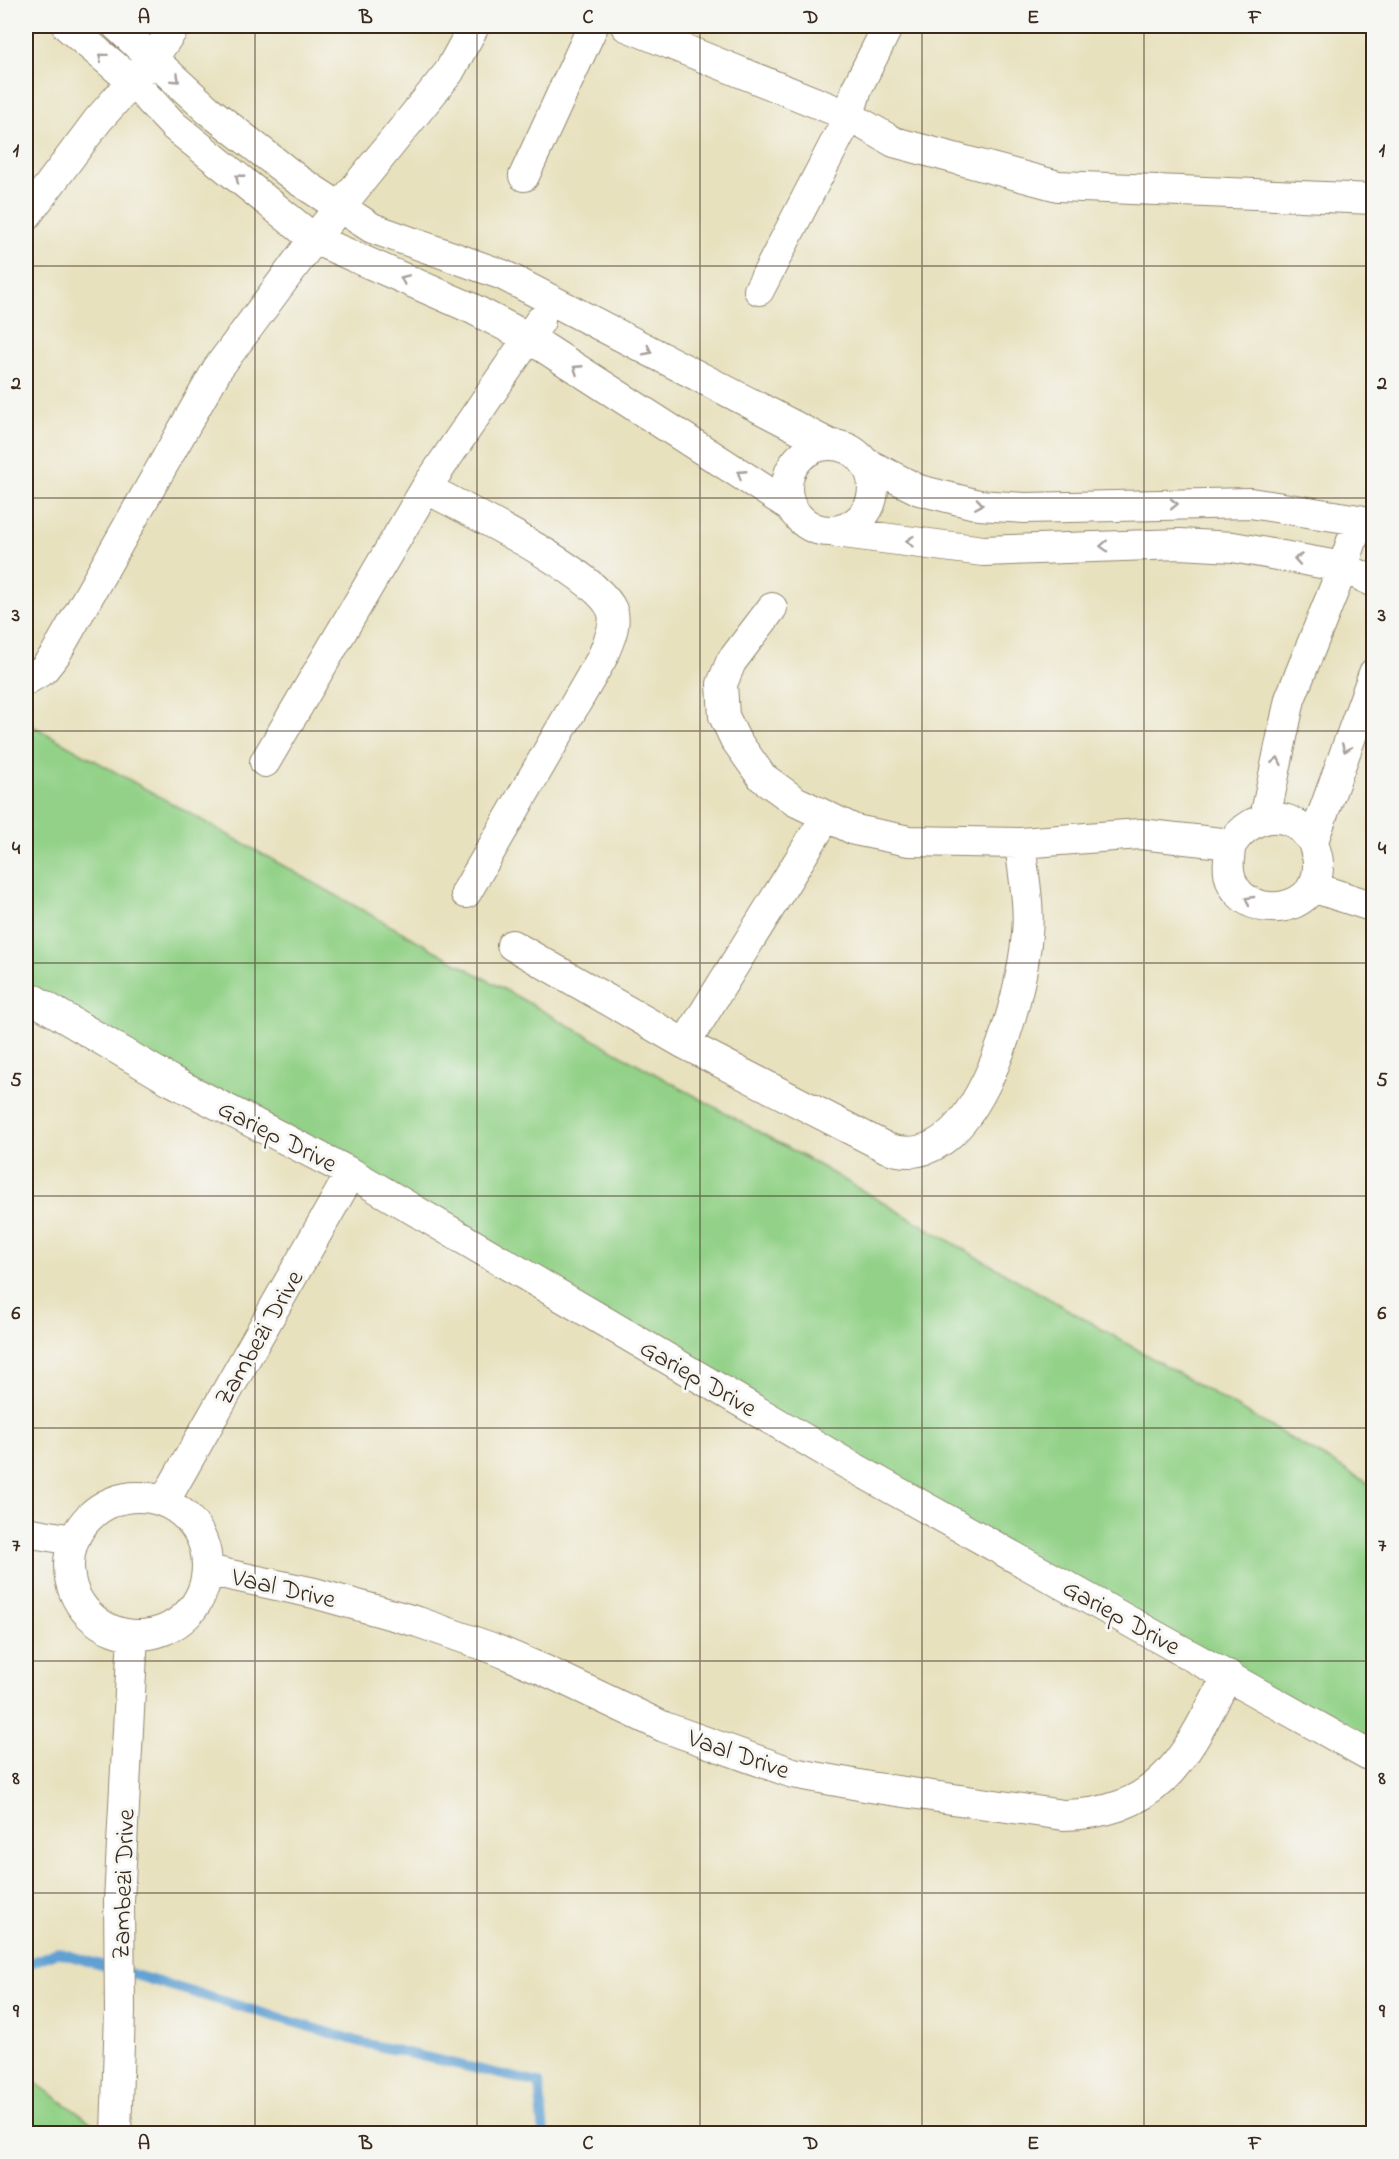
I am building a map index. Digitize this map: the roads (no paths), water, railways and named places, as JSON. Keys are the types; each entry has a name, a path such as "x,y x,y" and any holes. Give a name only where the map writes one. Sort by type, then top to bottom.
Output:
{"street":[{"path":"67,26 132,81 174,126 314,239 471,308 529,338 790,506 808,526 822,532 983,551 1180,544 1233,547 1343,567 1374,582"},
{"path":"117,26 208,110 298,180 372,228 474,262 829,444 843,446 866,463 919,490 978,505 1025,508 1250,503 1366,523 1343,567 1290,699 1265,818"},
{"path":"26,216 52,179 153,58 175,26"},
{"path":"26,680 43,670 55,655 218,368 314,239 449,72 474,26"},
{"path":"524,176 593,26"},
{"path":"626,26 849,116 894,142 1058,186 1374,199"},
{"path":"759,290 849,116 857,88 888,26"},
{"path":"264,762 426,488 554,301"},
{"path":"790,506 786,489 789,472 799,458 812,448 829,444"},
{"path":"836,532 850,528 862,519 871,506 874,491 872,476 866,463"},
{"path":"426,488 559,563 598,590 612,609 614,622 602,658 466,893"},
{"path":"772,608 730,662 722,684 724,716 735,739 762,777 795,801 826,817 855,830 909,841 1020,843 1140,834 1230,844"},
{"path":"1313,841 1293,822 1265,818 1245,826 1230,844 1227,872 1240,896 1265,909 1292,906 1312,887 1318,864 1313,841 1374,673"},
{"path":"685,1044 826,817"},
{"path":"512,945 685,1044 887,1148 901,1154 924,1151 941,1143 962,1122 990,1072 1010,1026 1020,990 1028,932 1020,843"},
{"path":"1312,887 1374,908"},
{"name":"Gariep Drive","path":"26,995 170,1080 351,1173 843,1461 1374,1758"},
{"name":"Zambezi Drive","path":"164,1502 351,1173"},
{"path":"143,1497 164,1502 179,1510 201,1536 207,1570 200,1596 184,1618 160,1631 133,1635 108,1628 87,1612 74,1591 69,1566 73,1540 84,1521 101,1507 121,1498 143,1497"},
{"path":"26,1532 73,1540"},
{"name":"Vaal Drive","path":"207,1570 314,1593 429,1625 544,1670 664,1728 793,1773 870,1787 1063,1815 1092,1815 1121,1806 1142,1796 1160,1782 1190,1746 1228,1675"},
{"name":"Zambezi Drive","path":"116,2133 120,2012 119,1901 133,1635"}],"waterway":[{"path":"26,1965 57,1952 364,2043 539,2083 544,2134"}]}
